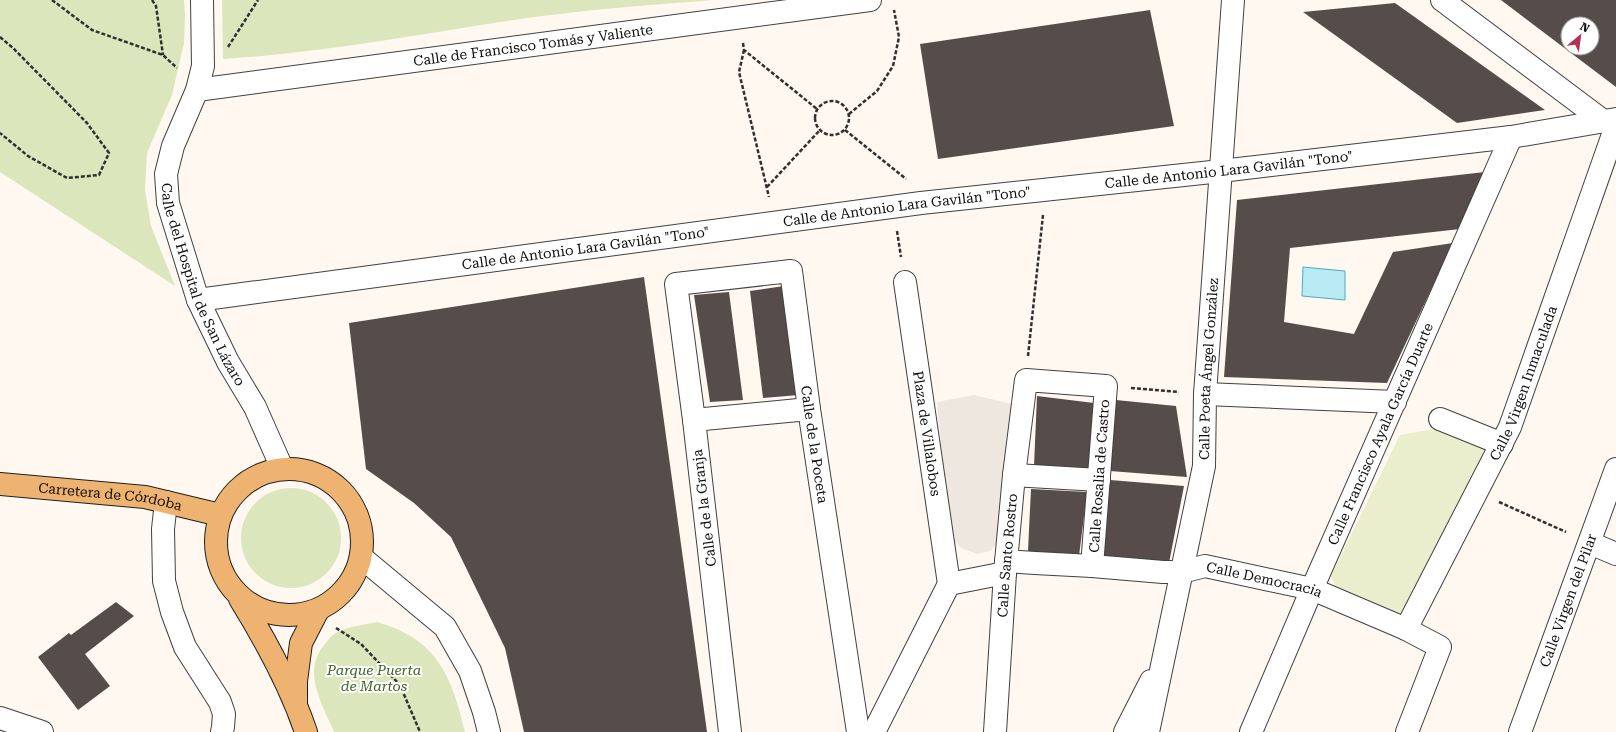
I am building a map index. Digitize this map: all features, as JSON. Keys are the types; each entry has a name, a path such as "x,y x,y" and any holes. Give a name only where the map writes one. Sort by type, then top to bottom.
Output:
{"main road":[{"path":"239,596 257,608 278,615 306,614 318,610 331,602 350,582 361,557 362,534 356,512 344,493 326,478 304,470 282,468 256,476 234,492 220,515 215,536 217,558 225,579 239,596 258,628 297,705 306,732"},
{"name":"Carretera de Córdoba","path":"0,484 145,497 220,515"},
{"path":"297,705 296,681 301,643 318,610"}],"street":[{"name":"Calle del Hospital de San Lázaro","path":"202,0 203,66 197,90 173,146 166,174 168,203 198,300 228,362 255,407 282,468"},
{"name":"Calle de Francisco Tomás y Valiente","path":"197,90 737,9 870,0"},
{"name":"Calle Poeta Ángel González","path":"1148,732 1204,466 1205,394 1233,0"},
{"path":"1442,0 1611,122"},
{"name":"Calle de Antonio Lara Gavilán \"Tono\"","path":"198,300 921,203 1221,171 1511,137 1611,122"},
{"name":"Calle Virgen Inmaculada","path":"1406,629 1513,420 1611,122"},
{"name":"Calle Francisco Ayala García Duarte","path":"1252,732 1312,589 1511,137"},
{"name":"Calle de la Poceta","path":"676,284 791,271 809,409 858,732"},
{"name":"Plaza de Villalobos","path":"905,282 949,584"},
{"name":"Calle de la Granja","path":"676,284 694,420 730,732"},
{"path":"1026,380 1106,386"},
{"name":"Calle Santo Rostro","path":"995,732 1006,567 1014,476 1026,380"},
{"name":"Calle Rosalia de Castro","path":"1092,566 1106,386"},
{"path":"1205,394 1395,402"},
{"path":"694,420 809,409"},
{"path":"1440,419 1502,444"},
{"name":"Calle Virgen del Pilar","path":"1520,732 1616,469"},
{"path":"1014,476 1099,480"},
{"path":"166,502 163,529 164,580 172,612 185,647 220,702 224,714 224,727 222,732"},
{"path":"1590,543 1616,554"},
{"path":"361,557 445,627 470,671 489,732"},
{"name":"Calle Democracia","path":"949,584 1006,567 1035,563 1164,572 1182,572 1206,566 1312,589 1406,629 1440,647 1407,732"},
{"path":"874,732 949,584"},
{"path":"1125,732 1165,655"},
{"path":"0,718 42,732"}],"path":[{"path":"52,0 92,30 163,55 178,68 183,70"},
{"path":"152,0 156,6 163,55"},
{"path":"226,50 258,0"},
{"path":"849,114 877,91 893,66 899,37 893,7"},
{"path":"737,9 744,50 739,72 775,222"},
{"path":"0,37 13,48 87,123 110,153 99,175 67,178 28,156 0,133"},
{"path":"744,50 817,109"},
{"path":"832,101 843,105 849,114 850,120 845,130 836,136 830,136 820,130 815,120 817,109 826,102 832,101"},
{"path":"767,188 820,130"},
{"path":"845,130 919,189 921,203"},
{"path":"1026,380 1046,190"},
{"path":"893,207 905,282"},
{"path":"1106,386 1205,394"},
{"path":"1477,492 1590,543"},
{"path":"334,627 361,644 400,685 420,732"}],"green space":[{"path":"0,0 184,0 184,43 172,95 147,153 145,190 151,226 175,286 0,172"},
{"path":"222,0 713,0 544,16 334,48 223,59"},
{"path":"1439,428 1487,450 1405,619 1337,591 1331,576 1400,435"},
{"path":"291,488 310,491 327,502 338,519 341,538 338,557 327,574 310,585 291,588 272,585 255,574 244,557 241,538 244,519 255,502 272,491"},
{"name":"Parque Puerta de Martos","path":"377,622 397,629 414,638 439,662 454,694 465,732 334,732 316,688 314,676 318,654 329,639 336,633 351,627"}],"shaded area":[{"path":"974,395 1012,404 1002,528 997,543 990,551 977,554 961,548 950,537 937,402"}],"water":[{"path":"1303,267 1345,271 1345,300 1302,296"}],"building":[{"path":"1501,0 1616,0 1616,87 1575,56 1600,56 1600,16 1560,16 1560,45"},
{"path":"1395,3 1545,110 1457,123 1303,12"},
{"path":"1150,10 1174,126 938,159 920,44"},
{"path":"1485,172 1460,229 1290,248 1284,322 1354,334 1393,252 1453,243 1387,383 1224,377 1237,200"},
{"path":"644,277 707,732 524,732 505,648 451,537 414,503 366,469 349,323"},
{"path":"784,286 799,395 763,398 750,291"},
{"path":"729,292 743,400 710,402 694,295"},
{"path":"1037,396 1094,403 1090,468 1034,466"},
{"path":"1116,400 1176,406 1187,477 1110,471"},
{"path":"1110,480 1184,486 1169,563 1102,558"},
{"path":"1031,489 1087,492 1079,556 1028,551"},
{"path":"116,602 134,616 85,654 110,686 78,710 38,657 69,633 71,635"}]}
